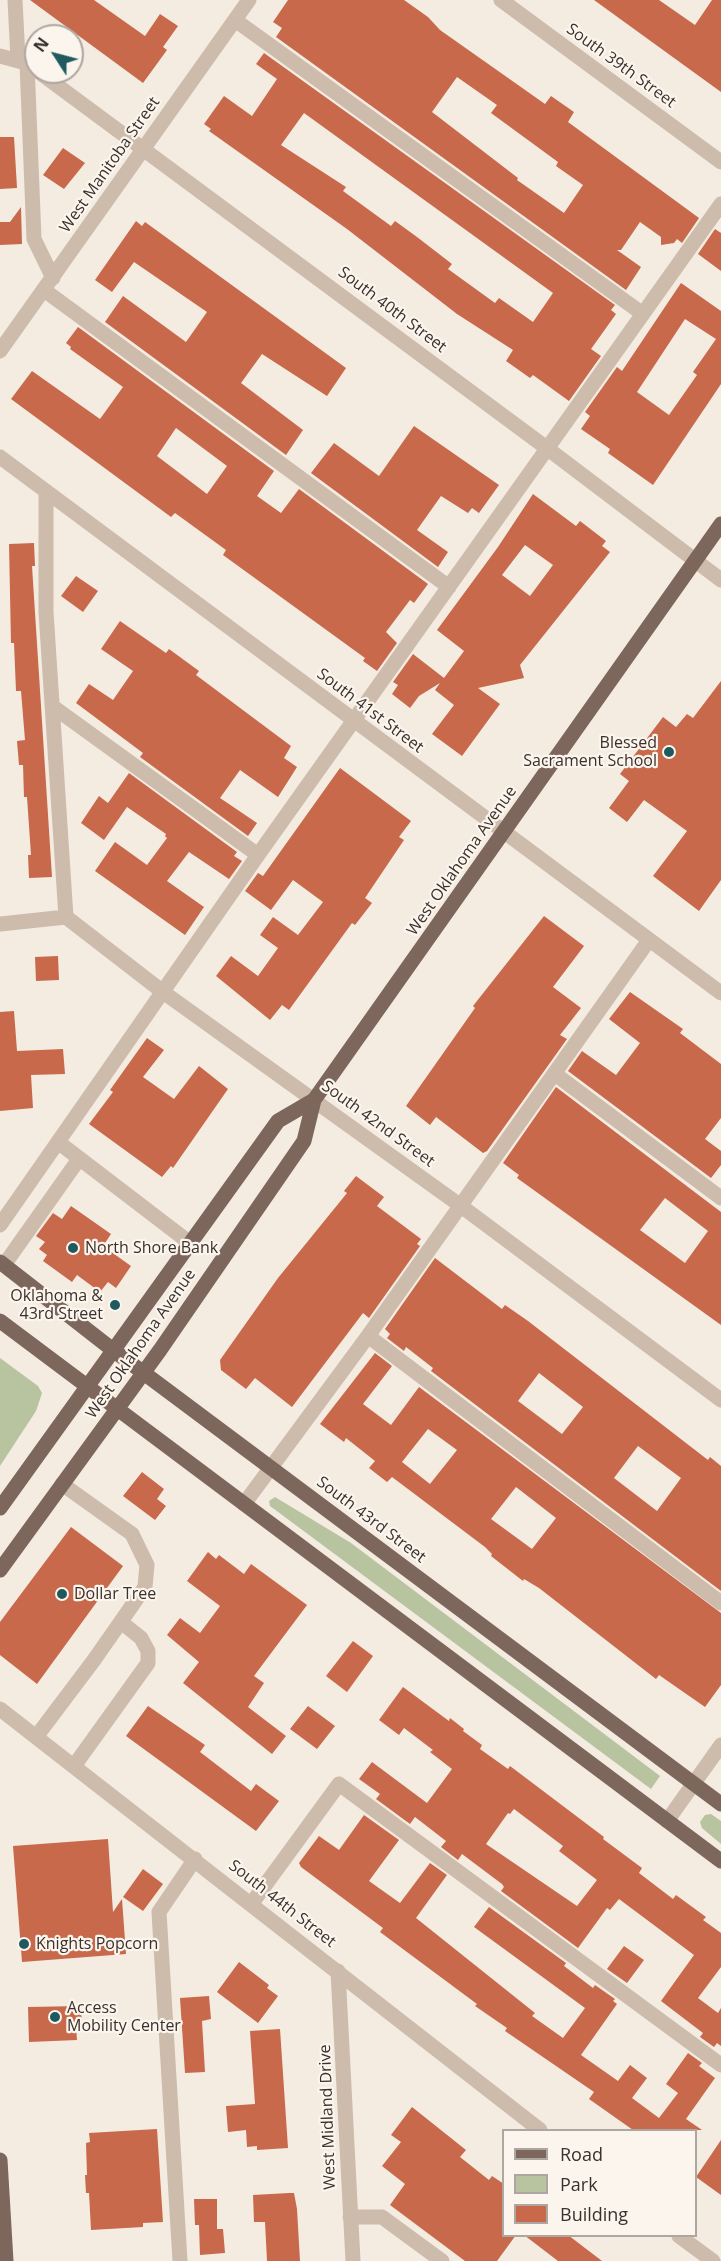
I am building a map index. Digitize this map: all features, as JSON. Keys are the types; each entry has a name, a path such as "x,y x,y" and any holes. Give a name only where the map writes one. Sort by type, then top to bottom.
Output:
{"main road":[{"name":"West Oklahoma Avenue","path":"0,1570 143,1372 304,1141 314,1100 721,524"},
{"name":"West Oklahoma Avenue","path":"0,1508 278,1121 314,1100"},
{"name":"South 43rd Street","path":"2,1264 113,1350 721,1804"},
{"path":"0,1321 721,1861"},
{"path":"0,2160 6,2261"}],"street":[{"path":"15,0 24,40"},
{"name":"West Manitoba Street","path":"0,351 249,0"},
{"name":"South 39th Street","path":"501,0 721,162"},
{"path":"235,20 643,314"},
{"name":"South 40th Street","path":"0,56 24,64"},
{"path":"30,84 34,239 48,284 449,587"},
{"name":"South 40th Street","path":"55,84 548,448 721,580"},
{"path":"0,1225 258,855 721,204"},
{"name":"South 41st Street","path":"0,457 721,993"},
{"path":"0,924 66,917 46,612 46,491"},
{"path":"52,706 258,855"},
{"name":"South 42nd Street","path":"66,917 164,992 461,1206 721,1400"},
{"path":"244,1504 368,1336 649,939"},
{"path":"555,1074 721,1198"},
{"path":"58,1142 190,1243"},
{"path":"2,1264 79,1159"},
{"path":"368,1336 721,1603"},
{"path":"36,1737 145,1587 147,1565 132,1534 62,1484"},
{"path":"74,1766 148,1663 148,1651 141,1638 121,1622"},
{"name":"South 44th Street","path":"0,1709 252,1903 539,2129"},
{"path":"667,1821 721,1745"},
{"path":"252,1903 339,1784 721,2065"},
{"path":"180,2261 159,1912 195,1859"},
{"name":"West Midland Drive","path":"338,1971 353,2261"},
{"path":"350,2217 382,2217 442,2261"},
{"path":"682,2237 713,2261"}],"green space":[{"path":"0,1358 38,1386 42,1393 36,1411 0,1466"},
{"path":"275,1497 351,1543 660,1776 651,1789 270,1506 269,1501"},
{"path":"711,1814 721,1821 721,1844 702,1828 700,1822 705,1815"}],"building":[{"path":"30,0 94,0 145,36 160,14 178,26 163,47 167,50 143,83 84,40 84,24 63,24"},
{"path":"288,0 404,0 428,17 440,30 545,104 551,96 574,112 568,122 699,218 682,243 677,239 674,243 661,245 661,237 640,222 621,250 617,250 641,267 626,290 276,37 282,28 273,22","holes":["457,77 497,105 491,113 558,162 556,166 583,185 564,213 517,180 518,178 432,112"]},
{"path":"594,0 659,0 695,25 712,0 721,0 721,92"},
{"path":"264,53 615,305 611,310 616,314 591,349 601,356 569,401 533,375 530,378 506,361 513,350 457,314 347,229 209,131 211,129 204,124 224,96 252,116 277,79 256,64","holes":["304,113 553,293 533,322 499,298 495,303 448,269 452,264 417,237 395,221 391,226 343,191 346,187 281,145"]},
{"path":"0,137 14,137 17,188 0,189"},
{"path":"63,148 85,163 64,189 43,175"},
{"path":"21,207 22,244 0,245 0,222 10,222"},
{"path":"136,221 142,226 145,222 346,368 327,396 262,354 241,383 303,430 286,455 105,322 123,296 186,342 207,312 134,262 112,292 95,280"},
{"path":"715,229 721,233 721,271 698,254"},
{"path":"681,283 721,311 721,384 653,485 608,453 610,449 581,429 590,416 585,412 617,367 622,371","holes":["685,319 716,339 693,372 697,375 669,415 637,392"]},
{"path":"78,327 274,471 257,496 281,513 299,489 428,584 414,603 410,600 386,632 397,643 377,671 363,661 365,658 223,555 226,550 175,513 171,517 11,399 32,371 100,419 123,387 70,349 71,347 66,343","holes":["176,428 227,466 207,494 157,456"]},
{"path":"414,426 499,485 479,513 472,508 468,513 441,496 417,530 448,552 438,567 311,473 334,443 379,476"},
{"path":"533,494 576,526 580,521 606,541 602,546 610,552 520,665 524,678 478,688 500,704 462,756 432,734 454,705 435,690 440,683 419,696 410,708 392,694 398,685 393,682 413,654 444,678 464,651 437,630 498,547","holes":["525,545 553,565 530,596 502,575"]},
{"path":"34,543 35,566 32,566 52,877 29,878 28,855 31,855 27,797 24,797 23,765 19,765 17,741 25,740 21,691 16,691 14,643 11,643 9,544"},
{"path":"76,576 98,591 83,612 61,596"},
{"path":"120,621 166,653 169,649 199,671 196,675 291,746 284,758 297,767 278,797 240,770 220,798 257,823 248,836 140,757 143,753 76,703 89,684 113,700 133,671 101,649"},
{"path":"721,681 721,880 699,911 653,876 687,831 644,800 627,822 609,808 629,781 620,774 663,717 676,727 687,714 693,718"},
{"path":"340,768 411,821 399,837 404,840 365,898 372,903 355,925 352,923 289,1010 282,1005 270,1020 216,976 231,956 258,976 278,948 260,935 273,917 298,935 323,902 293,880 271,910 245,891 258,873 263,876"},
{"path":"129,773 237,852 234,856 242,861 229,879 189,852 167,881 204,907 185,935 95,871 115,842 147,865 167,838 166,834 127,807 104,840 81,823 99,796 108,803"},
{"path":"544,916 584,946 553,987 581,1008 560,1035 567,1039 487,1151 483,1153 436,1117 430,1125 406,1106 475,1008 473,1006"},
{"path":"58,956 59,980 36,981 35,957"},
{"path":"630,992 683,1029 680,1033 721,1064 721,1118 705,1139 721,1151 721,1165 711,1178 568,1071 582,1051 616,1075 640,1043 609,1019"},
{"path":"14,1011 17,1051 63,1049 65,1074 31,1075 33,1108 0,1111 0,1012"},
{"path":"147,1038 164,1050 143,1077 174,1099 199,1066 228,1089 173,1168 171,1166 162,1177 89,1124 113,1092 110,1090"},
{"path":"556,1087 721,1212 721,1325 517,1178 519,1175 503,1163","holes":["665,1198 708,1231 685,1263 640,1230"]},
{"path":"356,1176 384,1197 377,1206 421,1239 417,1244 420,1246 369,1318 363,1313 292,1407 255,1378 246,1389 221,1370 220,1360 278,1278 347,1193 344,1191"},
{"name":"North Shore Bank","path":"71,1206 111,1234 103,1246 131,1266 116,1288 108,1282 100,1292 77,1275 72,1282 43,1261 47,1255 39,1249 45,1242 36,1236 53,1213 62,1219"},
{"path":"435,1258 502,1309 505,1305 528,1321 708,1460 710,1457 721,1466 721,1591 431,1371 433,1368 406,1347 404,1351 387,1338 390,1334 385,1329","holes":["539,1373 583,1407 562,1434 518,1401","638,1446 681,1478 657,1511 614,1478"]},
{"path":"375,1353 392,1366 363,1404 391,1425 419,1387 721,1613 721,1685 705,1707 659,1675 656,1679 539,1588 524,1579 523,1581 491,1556 492,1554 485,1547 392,1477 387,1482 369,1468 375,1461 346,1438 344,1442 320,1424","holes":["428,1429 457,1450 430,1484 402,1462","516,1487 556,1518 532,1549 491,1519"]},
{"path":"142,1472 164,1489 157,1499 166,1506 155,1520 123,1496"},
{"name":"Dollar Tree","path":"71,1527 123,1566 37,1684 0,1655 0,1622"},
{"path":"208,1552 216,1559 219,1555 244,1574 251,1564 307,1605 254,1676 264,1683 248,1707 286,1736 272,1754 183,1683 199,1662 167,1635 180,1618 200,1633 220,1606 187,1581"},
{"path":"353,1641 373,1656 347,1692 326,1676"},
{"path":"403,1687 449,1721 450,1718 464,1729 463,1731 482,1745 480,1749 508,1769 510,1766 604,1837 603,1839 642,1868 639,1873 673,1899 676,1895 706,1917 703,1920 721,1933 721,1967 698,1998 718,2013 721,2008 721,2046 717,2043 714,2047 700,2037 703,2033 661,2001 694,1955 619,1899 610,1910 607,1908 578,1948 501,1891 504,1887 502,1884 462,1854 458,1860 441,1847 446,1841 415,1817 410,1824 376,1799 380,1794 359,1779 372,1762 427,1803 452,1769 430,1752 433,1750 404,1728 399,1735 379,1720","holes":["514,1809 563,1846 559,1851 597,1880 577,1906 486,1844 508,1813 510,1814"]},
{"path":"148,1706 205,1745 200,1752 251,1791 256,1784 279,1801 256,1831 126,1736"},
{"path":"308,1706 335,1726 317,1749 290,1729"},
{"path":"364,1815 399,1840 369,1881 400,1903 430,1863 447,1875 416,1918 535,2013 532,2016 563,2038 585,2008 474,1927 489,1907 566,1963 564,1966 593,1988 595,1985 615,1999 613,2001 617,2004 581,2055 618,2081 630,2065 647,2078 632,2098 659,2118 678,2093 666,2084 688,2053 702,2063 699,2066 715,2078 686,2119 702,2130 632,2129 589,2099 594,2092 505,2031 507,2028 380,1932 383,1928 301,1867 299,1863 319,1836 339,1850"},
{"path":"108,1839 113,1912 122,1899 126,1954 22,1962 13,1846"},
{"path":"143,1869 163,1884 143,1911 123,1897"},
{"path":"624,1946 644,1960 627,1983 607,1969"},
{"path":"239,1962 269,1985 267,1988 278,1996 258,2023 217,1992"},
{"path":"209,1996 211,2019 202,2021 205,2072 185,2073 180,1998"},
{"name":"Access Mobility Center","path":"81,2006 82,2027 76,2027 77,2040 29,2042 28,2007"},
{"path":"280,2029 288,2148 257,2150 257,2146 247,2147 246,2130 228,2132 226,2106 255,2104 250,2031"},
{"path":"412,2107 466,2150 460,2157 489,2180 492,2176 502,2183 502,2237 515,2237 497,2261 465,2261 390,2205 405,2184 382,2166 401,2142 391,2135"},
{"path":"157,2129 163,2222 143,2223 143,2227 91,2230 89,2193 86,2193 85,2175 87,2175 86,2143 90,2142 89,2133"},
{"path":"721,2140 721,2195 697,2176"},
{"path":"294,2193 300,2261 267,2261 265,2222 254,2222 253,2195"},
{"path":"194,2199 217,2199 217,2229 223,2229 225,2253 200,2255 199,2225 195,2225"},
{"path":"527,2237 571,2237 602,2261 558,2261"}],"place":[{"name":"Blessed Sacrament School","path":"669,752"},
{"name":"North Shore Bank","path":"73,1248"},
{"name":"Oklahoma & 43rd Street","path":"115,1305"},
{"name":"Dollar Tree","path":"62,1594"},
{"name":"Knights Popcorn","path":"24,1944"},
{"name":"Access Mobility Center","path":"55,2017"}]}
